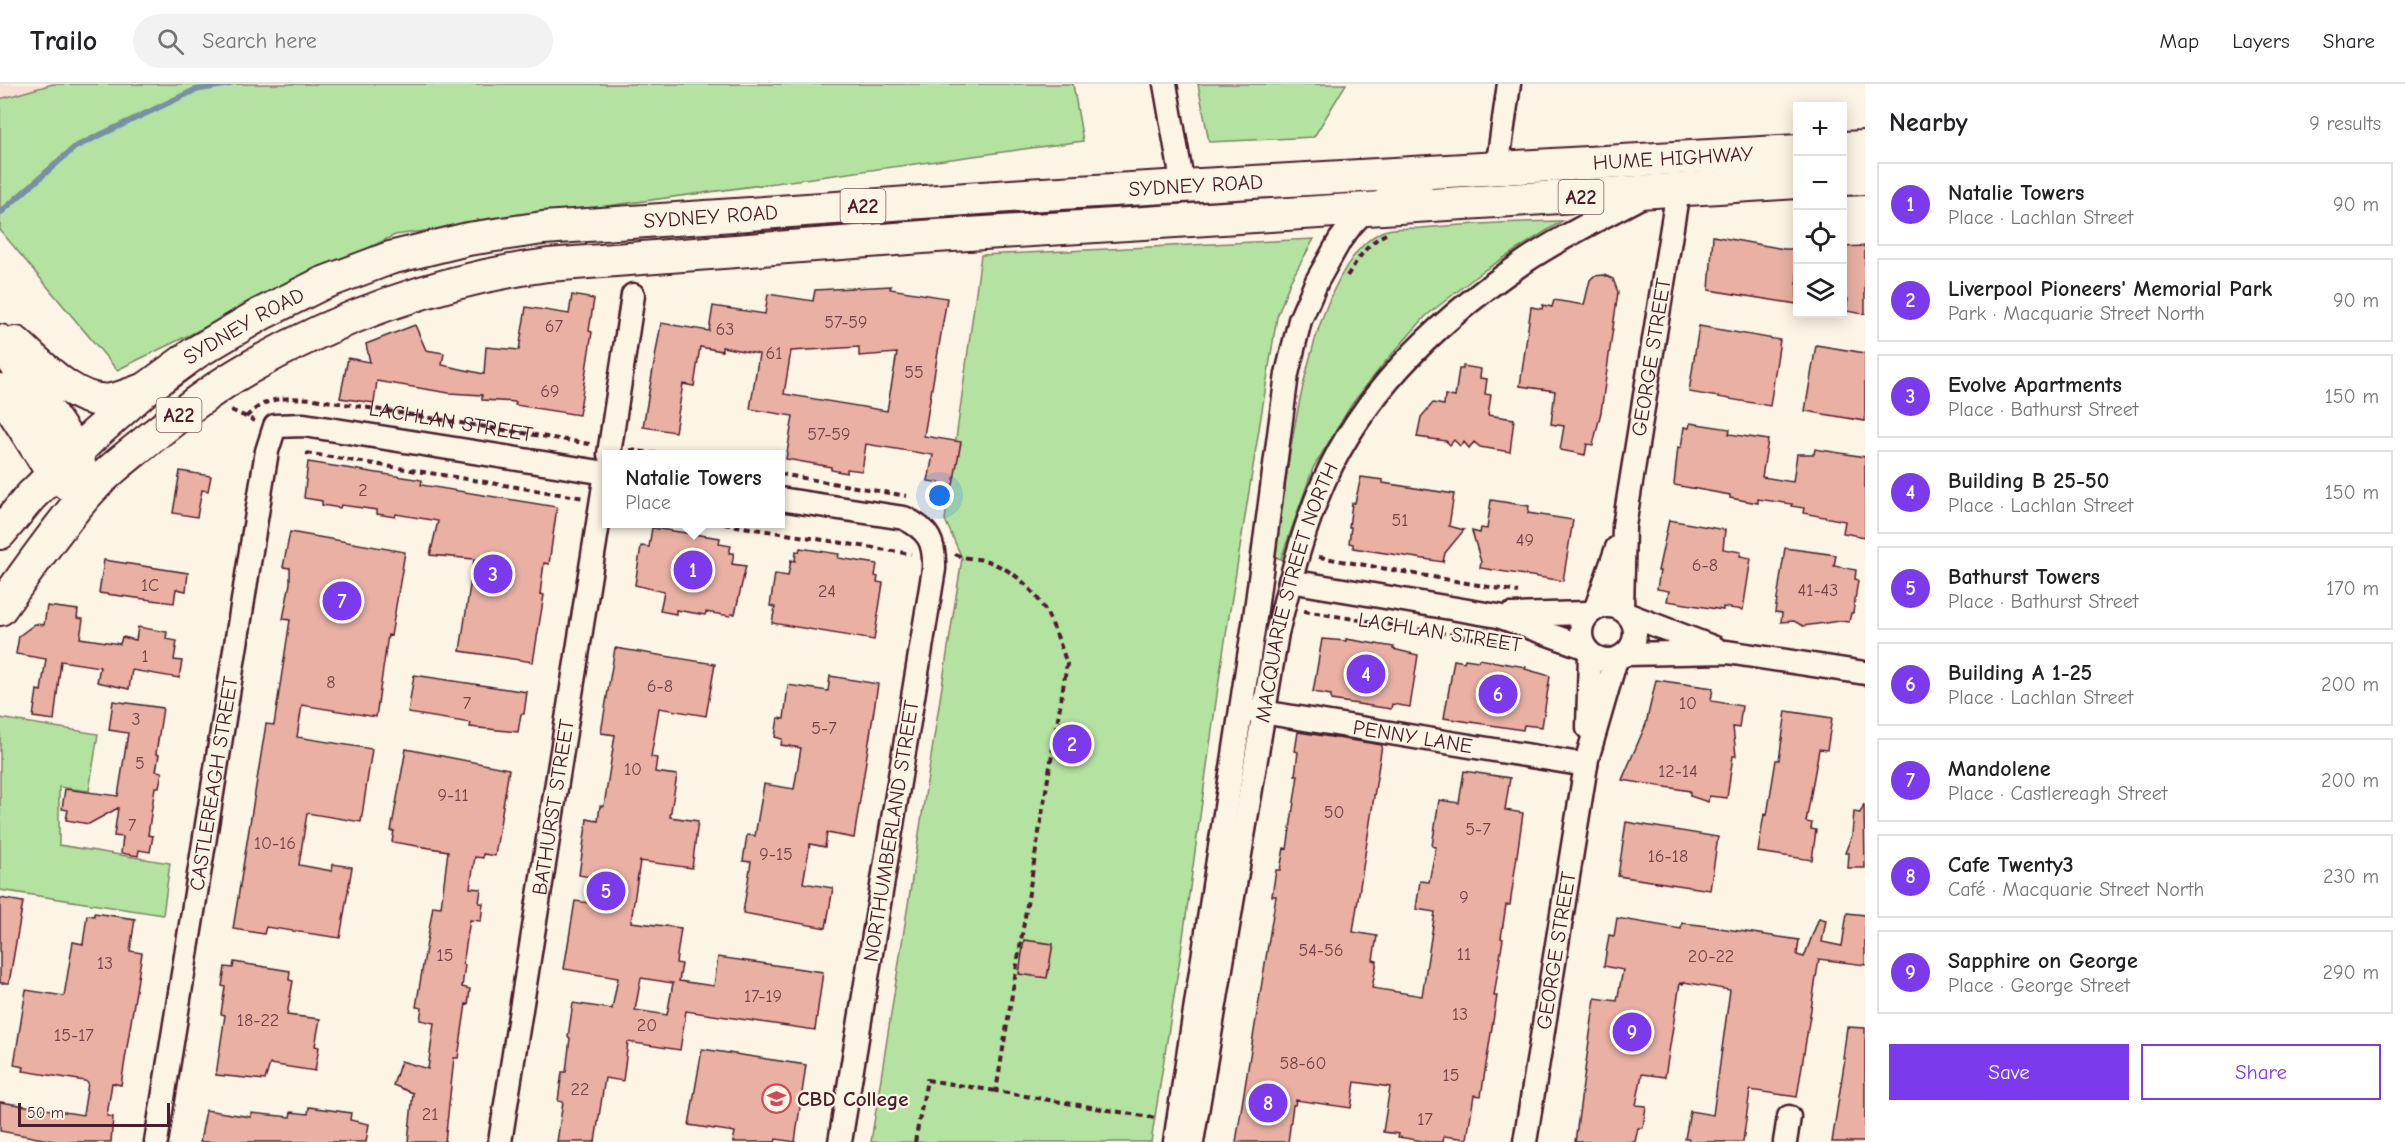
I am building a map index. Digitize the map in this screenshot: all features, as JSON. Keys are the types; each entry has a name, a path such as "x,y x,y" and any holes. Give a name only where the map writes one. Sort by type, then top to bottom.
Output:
{"highway":[{"path":"1847,148 1865,147"},
{"name":"HUME HIGHWAY","path":"1440,172 1793,150"},
{"name":"SYDNEY ROAD","path":"54,475 146,389 195,353 261,314 321,284 390,258 468,239 543,228 1026,195 1440,172"},
{"path":"1847,179 1865,178"},
{"name":"HUME HIGHWAY","path":"1365,210 1793,182"},
{"path":"1183,186 1187,220"},
{"name":"SYDNEY ROAD","path":"0,609 86,495 115,467 188,408 244,371 320,332 409,297 453,283 500,272 548,265 936,236 1365,210"},
{"path":"0,328 47,372 78,393 94,399 110,400 146,389"},
{"path":"0,341 77,453 86,495"},
{"path":"0,390 54,475 86,495"},
{"name":"A22","path":"0,533 31,496 54,475"}],"street":[{"path":"1165,84 1183,186"},
{"path":"1497,169 1509,84"},
{"name":"MACQUARIE STREET NORTH","path":"1175,1142 1241,709 1287,374 1300,320 1317,280 1340,240 1365,210 1440,172"},
{"name":"MACQUARIE STREET NORTH","path":"1192,1142 1277,633 1310,514 1340,450 1363,413 1424,339 1466,304 1522,263 1663,191"},
{"name":"GEORGE STREET","path":"1625,612 1624,526 1663,191"},
{"path":"609,450 633,295"},
{"name":"LACHLAN STREET","path":"275,426 304,425 602,472"},
{"name":"CASTLEREAGH STREET","path":"156,1142 267,451 275,426"},
{"name":"NORTHUMBERLAND STREET","path":"785,500 889,515 918,525 929,537 934,552 934,569 840,1142"},
{"name":"BATHURST STREET","path":"500,1142 602,501"},
{"name":"GEORGE STREET","path":"1592,611 1624,526"},
{"name":"LACHLAN STREET","path":"1290,581 1498,616 1587,650"},
{"path":"1727,652 1613,606 1592,611 1580,629 1587,650 1607,660 1621,657 1727,652 1865,673"},
{"name":"LACHLAN STREET","path":"1498,616 1592,611"},
{"path":"1621,657 1635,639 1636,630 1625,612"},
{"name":"GEORGE STREET","path":"1525,1142 1586,762 1587,650"},
{"name":"GEORGE STREET","path":"1586,762 1621,657"},
{"name":"PENNY LANE","path":"1241,709 1586,762"},
{"path":"1785,1142 1789,1117"}],"path":[{"path":"1347,276 1360,255 1371,243 1385,234 1395,233"},
{"name":"LACHLAN STREET","path":"246,417 258,405 267,401 283,398 314,399 603,450"},
{"path":"231,410 275,426"},
{"path":"306,453 602,501"},
{"path":"749,528 911,554"},
{"path":"1319,557 1336,562 1525,593"},
{"path":"962,558 986,560 1018,575 1029,586 1058,635 1067,664 996,1091"},
{"name":"LACHLAN STREET","path":"1304,611 1508,643"},
{"path":"915,1142 927,1080 1155,1118"}],"shaded area":[{"path":"0,84 53,84 0,99"}],"green space":[{"path":"53,84 1073,84 1083,141 395,235 117,370 0,230 0,99"},
{"path":"1198,84 1346,84 1314,137 1209,142"},
{"path":"1562,221 1483,271 1426,316 1385,362 1352,404 1313,468 1281,559 1275,557 1304,380 1318,331 1335,288 1356,253 1381,232 1390,229"},
{"path":"1314,239 1290,282 1277,317 1221,666 1181,952 1151,1142 871,1142 962,558 945,520 981,255"},
{"path":"0,718 98,734 89,791 59,787 59,845 170,863 163,915 0,890"}],"building":[{"path":"1713,236 1793,249 1793,303 1709,290"},
{"path":"1865,246 1865,314 1847,311 1847,247"},
{"path":"1604,275 1613,279 1618,292 1601,412 1593,445 1587,444 1585,455 1560,450 1564,426 1551,424 1555,391 1520,386 1531,307 1542,309 1543,305 1552,307 1554,300 1584,305 1590,280 1594,276"},
{"path":"891,286 890,289 947,298 924,436 961,442 953,485 928,481 933,455 866,444 862,471 847,469 847,473 831,470 831,467 786,459 793,416 750,409 759,354 722,347 722,351 700,347 694,386 683,384 675,432 643,427 661,323 709,331 713,306 765,314 768,294 813,301 815,290","holes":["859,347 859,356 897,353 887,411 784,394 791,351"]},
{"path":"572,295 594,299 589,331 592,332 579,415 515,405 516,402 482,400 482,395 449,393 377,381 374,403 340,398 348,358 370,362 366,344 415,325 426,350 444,353 442,365 484,374 486,347 519,350 526,307 569,314"},
{"path":"1699,326 1780,340 1770,406 1689,392"},
{"path":"1816,345 1865,353 1865,421 1805,411"},
{"path":"1463,366 1481,369 1480,378 1487,379 1485,394 1491,395 1488,415 1514,419 1510,452 1480,447 1474,442 1469,448 1464,442 1460,446 1454,440 1450,445 1446,441 1417,437 1421,417 1433,403 1444,405 1445,395 1455,397 1459,369 1463,369"},
{"path":"1690,423 1730,429 1729,434 1768,440 1762,477 1793,482 1797,454 1814,454 1815,449 1865,457 1865,537 1843,533 1845,521 1803,513 1804,508 1791,506 1792,504 1758,499 1758,503 1730,498 1730,495 1674,485 1678,447 1681,448 1684,427 1689,428"},
{"path":"308,462 422,480 421,485 557,507 549,564 544,563 540,594 544,595 533,662 460,651 474,559 430,555 438,521 396,514 395,517 377,514 377,510 341,505 340,508 322,505 322,501 304,498"},
{"path":"180,471 211,476 208,491 202,490 197,517 173,513"},
{"path":"1361,477 1383,480 1383,483 1454,494 1449,526 1464,530 1445,553 1443,562 1353,548 1353,544 1349,543 1351,527 1349,527 1352,503 1355,503"},
{"path":"1491,500 1529,506 1528,513 1573,520 1563,581 1480,568 1481,562 1472,531 1480,533 1481,528 1487,529"},
{"path":"1669,520 1725,530 1723,549 1741,552 1740,556 1751,558 1743,610 1723,607 1723,610 1667,601 1669,591 1657,589 1660,571 1658,571"},
{"path":"652,528 720,538 719,544 731,546 729,553 734,553 732,564 746,566 735,614 730,616 706,612 705,615 676,610 676,614 660,611 664,592 635,585 641,546 649,547"},
{"path":"290,532 405,552 391,636 388,635 376,717 302,705 297,737 372,749 361,822 307,813 299,865 332,871 333,864 352,867 340,938 266,927 264,934 233,929 266,724 274,725 290,620 283,619 290,583 290,568 283,567"},
{"path":"800,548 839,554 838,558 877,564 875,576 878,577 877,582 883,583 874,640 772,623 775,607 770,606 775,574 788,576 791,560 795,561 796,551 799,552"},
{"path":"1785,548 1836,555 1834,566 1856,570 1855,579 1858,580 1853,613 1851,613 1849,622 1803,626 1794,621 1781,622 1782,613 1775,612"},
{"path":"104,560 188,573 186,591 176,589 174,603 99,593"},
{"path":"47,606 78,610 77,618 83,619 80,638 120,644 122,637 136,640 138,627 167,632 166,639 177,641 174,660 182,661 179,678 132,670 129,689 97,682 100,667 61,661 54,720 33,717 37,690 41,691 46,659 16,654 19,636 35,624 44,625"},
{"path":"1322,639 1346,641 1346,639 1394,647 1393,649 1418,655 1410,707 1392,704 1391,709 1331,700 1331,695 1313,692"},
{"path":"615,648 715,664 706,716 659,708 651,757 657,758 655,772 677,775 670,817 698,821 692,868 640,861 631,922 681,928 676,963 682,964 679,981 714,986 718,957 823,972 815,1030 686,1011 680,1050 628,1042 623,1081 605,1078 595,1142 557,1142 563,1102 558,1101 562,1072 566,1072 573,1003 612,1009 618,978 564,969 575,901 597,904 601,879 579,875 587,819 598,821 600,806 604,806 615,735 601,733","holes":["641,978 673,983 667,1015 635,1010"]},
{"path":"1465,659 1478,661 1479,659 1526,667 1525,669 1550,676 1542,727 1524,725 1523,730 1444,718 1454,660 1464,662"},
{"path":"414,675 527,692 524,714 521,714 518,732 470,727 471,723 408,713"},
{"path":"830,676 878,684 854,838 827,833 825,847 810,844 803,883 833,888 826,928 743,913 751,862 743,861 747,835 755,836 764,784 794,789 801,748 781,745 782,739 775,737 778,718 784,719 788,685 828,691"},
{"path":"1656,680 1713,688 1711,701 1742,706 1739,728 1733,727 1736,756 1733,756 1727,798 1709,796 1708,802 1690,796 1690,791 1622,780 1646,724"},
{"path":"113,701 163,708 156,754 159,755 156,771 162,772 159,787 155,787 148,835 153,836 150,852 139,850 138,856 121,853 123,837 114,836 118,808 89,824 66,820 68,810 62,809 65,789 118,796 128,733 109,730"},
{"path":"1786,711 1832,718 1827,750 1819,749 1806,822 1812,823 1811,829 1816,830 1812,860 1758,852 1776,760 1779,760"},
{"path":"1298,732 1382,745 1353,932 1377,936 1373,960 1377,961 1372,988 1422,996 1435,912 1416,909 1420,881 1429,882 1436,847 1432,846 1439,800 1459,803 1464,771 1510,778 1505,810 1523,813 1510,905 1506,905 1501,938 1503,939 1494,996 1497,996 1481,1096 1474,1095 1467,1139 1444,1136 1443,1142 1429,1142 1383,1132 1390,1087 1355,1082 1351,1108 1296,1100 1293,1105 1288,1142 1236,1142 1276,896 1272,896 1276,870 1280,870 1284,848 1287,849 1298,775 1295,775 1298,752 1295,751"},
{"path":"406,749 509,769 495,856 483,854 483,858 475,857 470,888 481,889 479,903 483,903 481,921 470,920 463,964 465,965 462,987 470,989 458,1058 454,1058 445,1142 408,1142 413,1093 393,1085 401,1061 428,1069 434,1023 420,1020 422,1008 416,1007 433,906 441,907 448,851 392,842 394,831 391,831"},
{"path":"1864,804 1865,868 1848,868 1849,853 1845,853 1852,835 1854,812 1860,813"},
{"path":"1626,822 1718,837 1710,890 1618,876"},
{"path":"0,898 23,902 9,983 0,983"},
{"path":"94,913 135,919 130,951 142,953 121,1085 112,1083 107,1116 113,1117 111,1142 59,1142 0,1131 0,1102 83,1115 88,1083 23,1071 24,1067 14,1065 26,990 64,996 73,942 83,944 87,915 94,916"},
{"path":"1847,913 1865,915 1865,965 1819,959 1797,1097 1750,1090 1743,1142 1689,1142 1689,1139 1685,1139 1690,1111 1713,1115 1730,990 1684,982 1680,983 1665,1077 1642,1074 1636,1105 1646,1106 1643,1128 1638,1128 1635,1142 1575,1142 1595,998 1617,1001 1623,970 1604,966 1609,935 1614,936 1617,918 1681,929 1682,923 1799,940 1797,955 1804,957 1819,918 1826,920 1822,942 1842,946"},
{"path":"1024,940 1053,944 1047,978 1019,974"},
{"path":"234,962 290,971 289,980 293,981 287,1015 320,1019 315,1046 319,1047 315,1071 270,1064 265,1080 216,1075 225,1015 221,1014 225,967 233,968"},
{"path":"1847,1027 1865,1028 1865,1142 1832,1142 1845,1058 1843,1058"},
{"path":"702,1049 806,1065 795,1142 776,1139 775,1142 733,1142 735,1132 689,1125"},
{"path":"309,1107 351,1113 350,1120 369,1124 366,1142 200,1142 206,1110 251,1117 251,1113 290,1117 291,1112 308,1114"}],"waterway":[{"path":"0,213 75,147 195,90 230,84"}],"place":[{"name":"Natalie Towers","path":"693,570"},
{"name":"Evolve Apartments","path":"493,574"},
{"name":"Mandolene","path":"342,601"},
{"name":"Building B 25-50","path":"1366,674"},
{"name":"Building A 1-25","path":"1498,694"},
{"name":"Liverpool Pioneers' Memorial Park","path":"1072,744"},
{"name":"Bathurst Towers","path":"606,891"},
{"name":"Sapphire on George","path":"1632,1032"},
{"name":"CBD College","path":"776,1099"},
{"name":"Cafe Twenty3","path":"1268,1103"}]}
